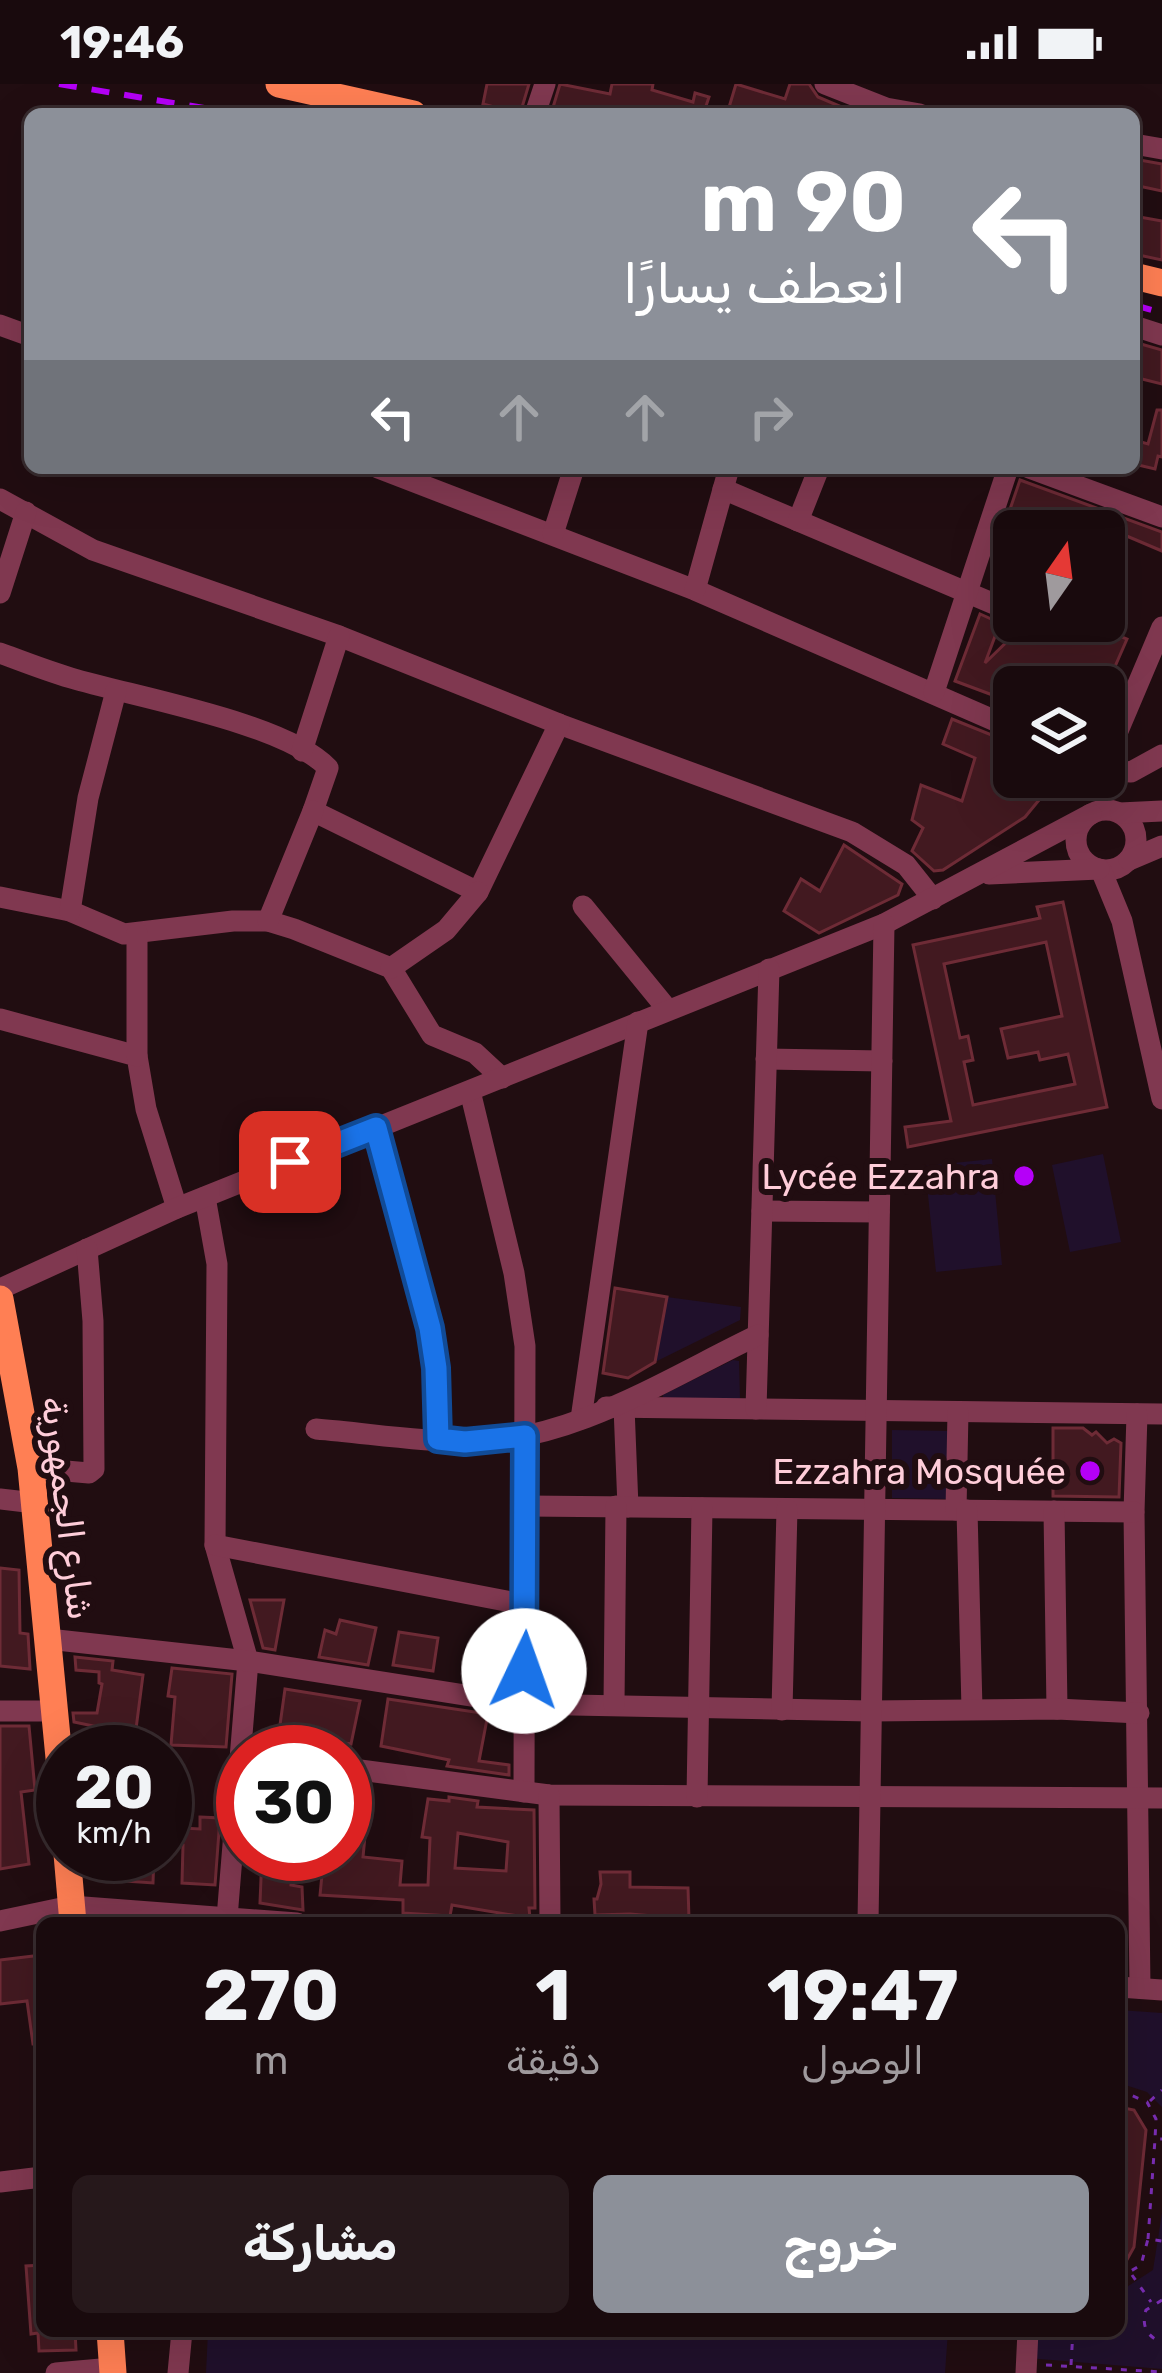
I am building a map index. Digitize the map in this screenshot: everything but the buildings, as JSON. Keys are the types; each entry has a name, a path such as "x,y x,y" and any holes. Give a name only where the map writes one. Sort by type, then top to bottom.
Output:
{"main road":[{"path":"284,84 387,108"},
{"name":"شارع الجمهورية","path":"0,1299 31,1468 57,1725"},
{"path":"69,1881 72,1914"},
{"path":"110,2337 113,2371"}],"street":[{"path":"839,87 886,108"},
{"path":"553,534 572,474"},
{"path":"798,521 817,474"},
{"path":"934,692 1006,474"},
{"path":"1045,474 1162,517"},
{"path":"432,477 553,534 993,719"},
{"path":"694,590 726,478 798,521 993,603"},
{"path":"0,499 92,550 339,636 559,724 852,832 906,865 933,899"},
{"path":"0,593 26,512"},
{"path":"1125,717 1162,627"},
{"path":"302,751 339,636"},
{"path":"0,653 247,727 328,768 268,921"},
{"path":"70,911 88,798 116,691"},
{"path":"392,968 446,930 478,892 559,724"},
{"path":"1125,772 1162,755"},
{"path":"1104,798 1104,812"},
{"path":"313,811 478,892"},
{"path":"1104,812 1136,835 1127,862 1122,921"},
{"path":"1104,812 1077,833 1076,844 1088,864 1100,869 1122,921 1162,1099"},
{"path":"0,1289 177,1208 884,924 1104,812 1162,812"},
{"path":"982,874 1100,869 1162,846"},
{"path":"0,897 70,911 110,930 137,933 194,923 268,921 392,968 432,1035 475,1053 502,1078"},
{"path":"583,906 668,1010"},
{"path":"868,1917 884,924"},
{"path":"137,933 137,1056 146,1109 177,1208"},
{"path":"756,1409 769,969"},
{"path":"1,1022 137,1056"},
{"path":"581,1419 638,1022"},
{"path":"766,1059 882,1061"},
{"path":"470,1091 521,1307 527,1605 524,1792"},
{"path":"376,1128 430,1328 438,1439"},
{"path":"205,1197 217,1264 214,1545 248,1661 243,1725"},
{"path":"762,1211 880,1212"},
{"path":"31,1468 89,1473 94,1469 93,1321 87,1249"},
{"path":"316,1430 465,1442 525,1436 615,1407 758,1335"},
{"path":"615,1407 1162,1414"},
{"path":"614,1705 622,1507 615,1407"},
{"path":"958,1412 973,1709"},
{"path":"1136,1414 1140,1988"},
{"path":"0,1499 35,1503"},
{"path":"526,1506 1134,1512"},
{"path":"697,1797 702,1508"},
{"path":"782,1710 787,1509"},
{"path":"1054,1511 1057,1709"},
{"path":"214,1545 527,1605"},
{"path":"48,1639 248,1661 522,1704 1139,1713"},
{"path":"0,1711 56,1711"},
{"path":"372,1772 548,1796 1162,1798"},
{"path":"548,1796 550,1917"},
{"path":"220,1917 225,1881"},
{"path":"41,1917 161,1917"},
{"path":"0,1921 36,1918"},
{"path":"0,2182 36,2178"},
{"path":"178,2373 181,2337"},
{"path":"1026,2368 1028,2337"},
{"path":"56,2373 113,2371"}],"path":[{"path":"1148,2103 1162,2090"},
{"path":"1125,2092 1148,2103 1158,2139 1147,2252 1125,2276"},
{"path":"1151,2188 1162,2189"},
{"path":"1148,2239 1162,2241"},
{"path":"1131,2273 1152,2304"},
{"path":"1162,2300 1146,2311 1144,2324 1149,2336 1162,2342"},
{"path":"1071,2366 1073,2337"},
{"path":"1026,2368 1162,2372"}],"shaded area":[{"path":"1103,1154 1121,1242 1070,1252 1052,1165"},
{"path":"992,1159 1002,1265 936,1272 925,1166"},
{"path":"667,1297 741,1307 740,1320 655,1362"},
{"path":"739,1361 740,1400 663,1400 663,1395"},
{"path":"892,1430 949,1431 948,1499 892,1498"},
{"path":"1125,2010 1162,2013 1162,2107 1147,2092 1125,2085"},
{"path":"1162,2213 1162,2369 1027,2358 1029,2337 1125,2337 1125,2288 1153,2270"},
{"path":"208,2337 948,2337 945,2373 206,2373"}],"railway":[{"path":"59,84 204,108"},
{"path":"1140,307 1162,313"}],"place":[{"name":"Lycée Ezzahra","path":"1024,1176"},
{"name":"Ezzahra Mosquée","path":"1090,1471"}],"route":[{"path":"290,1162 376,1128 430,1328 438,1439 465,1442 525,1436 524,1671"}]}
